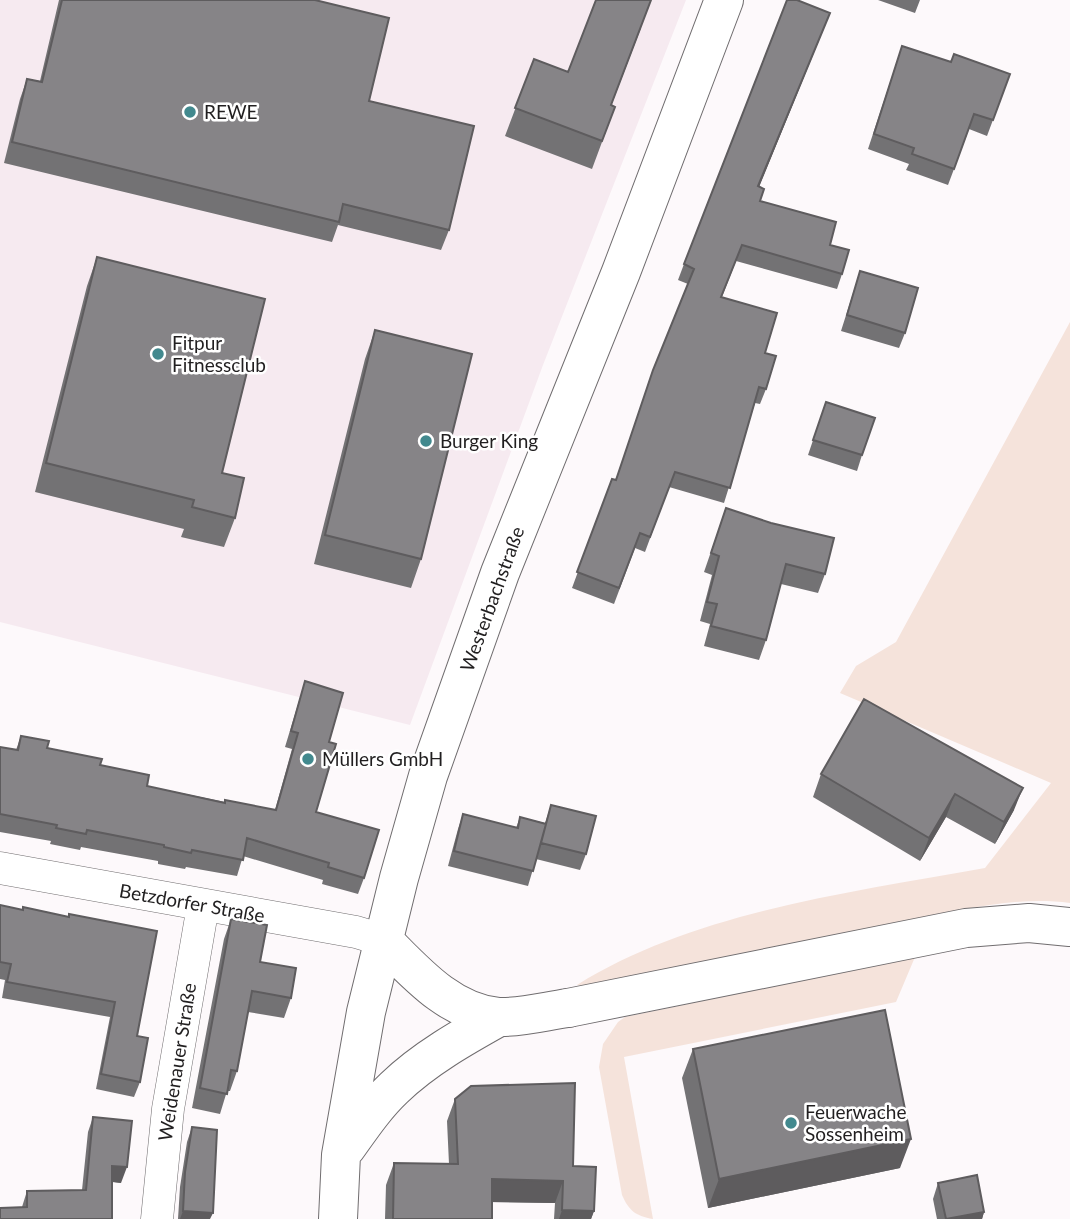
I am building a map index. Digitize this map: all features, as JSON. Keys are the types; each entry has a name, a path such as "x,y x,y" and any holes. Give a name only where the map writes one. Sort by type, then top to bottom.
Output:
{"main road":[{"name":"Westerbachstraße","path":"338,1219 341,1155 357,1058 383,940 428,776 482,621 621,272 724,0"},
{"path":"383,940 411,968 452,1002 467,1009 499,1017 568,1008 966,929 1030,923 1070,927"},
{"path":"341,1155 370,1113 394,1087 424,1063 499,1017"}],"street":[{"name":"Betzdorfer Straße","path":"0,868 356,932 383,940"},
{"name":"Weidenauer Straße","path":"157,1219 168,1109 203,906"}],"shaded area":[{"path":"0,0 686,0 543,365 410,725 0,622"},
{"path":"1070,322 1070,903 1030,901 965,909 589,988 577,985 623,960 671,939 722,922 828,896 985,868 1051,783 840,693 856,666 896,642"},
{"path":"915,957 896,1002 624,1057 653,1219 630,1209 622,1195 599,1067 603,1044 618,1022 625,1017"}],"building":[{"name":"REWE","path":"62,0 315,0 389,18 369,101 474,126 449,230 343,204 339,222 12,142 27,79 42,82"},
{"path":"596,0 651,0 611,105 615,107 602,141 515,108 534,59 568,72"},
{"path":"787,0 797,0 830,13 758,186 764,189 760,201 836,222 830,245 849,250 842,274 742,245 721,297 777,313 765,353 776,356 766,389 759,387 730,488 675,472 650,537 640,533 619,588 577,572 612,479 616,480 653,370 694,269 684,264"},
{"path":"902,46 951,62 954,54 1010,74 993,120 974,114 954,169 912,154 914,148 874,134"},
{"path":"97,257 265,299 222,473 244,478 235,518 192,507 194,500 46,463"},
{"path":"860,271 918,288 905,333 847,315"},
{"path":"375,330 472,354 421,559 325,535"},
{"path":"826,402 875,418 862,455 813,440"},
{"path":"726,508 771,523 834,538 825,574 786,564 766,640 711,626 717,604 707,602 719,556 711,553"},
{"path":"305,681 343,693 329,742 336,744 316,812 379,830 364,878 328,867 329,863 247,838 243,860 192,850 191,853 87,830 86,834 56,828 57,825 0,814 0,747 18,750 21,736 49,741 47,748 102,759 100,765 149,775 147,786 225,803 225,800 276,810 298,733 291,731"},
{"path":"864,699 1023,788 1004,822 955,794 929,838 821,774"},
{"path":"551,805 596,816 586,854 541,843"},
{"path":"463,814 518,828 520,817 546,824 533,871 454,851"},
{"path":"0,905 69,917 69,914 157,931 137,1036 148,1038 140,1082 101,1074 115,1002 7,982 11,964 0,962"},
{"path":"231,919 267,925 260,962 296,968 291,998 252,991 237,1071 231,1070 227,1094 200,1088"},
{"name":"Feuerwache Sossenheim","path":"885,1010 911,1139 719,1179 693,1049"},
{"path":"575,1083 573,1166 596,1167 594,1211 562,1210 563,1181 492,1179 492,1219 393,1219 394,1163 458,1164 455,1099 471,1086"},
{"path":"93,1117 132,1121 127,1167 112,1166 112,1219 0,1219 0,1208 27,1207 27,1191 86,1190"},
{"path":"192,1127 217,1130 213,1213 183,1211 185,1172"},
{"path":"977,1175 984,1212 946,1219 938,1183"}],"place":[{"name":"REWE","path":"190,112"},
{"name":"Fitpur Fitnessclub","path":"158,354"},
{"name":"Burger King","path":"426,441"},
{"name":"Müllers GmbH","path":"308,759"},
{"name":"Feuerwache Sossenheim","path":"791,1123"}]}
